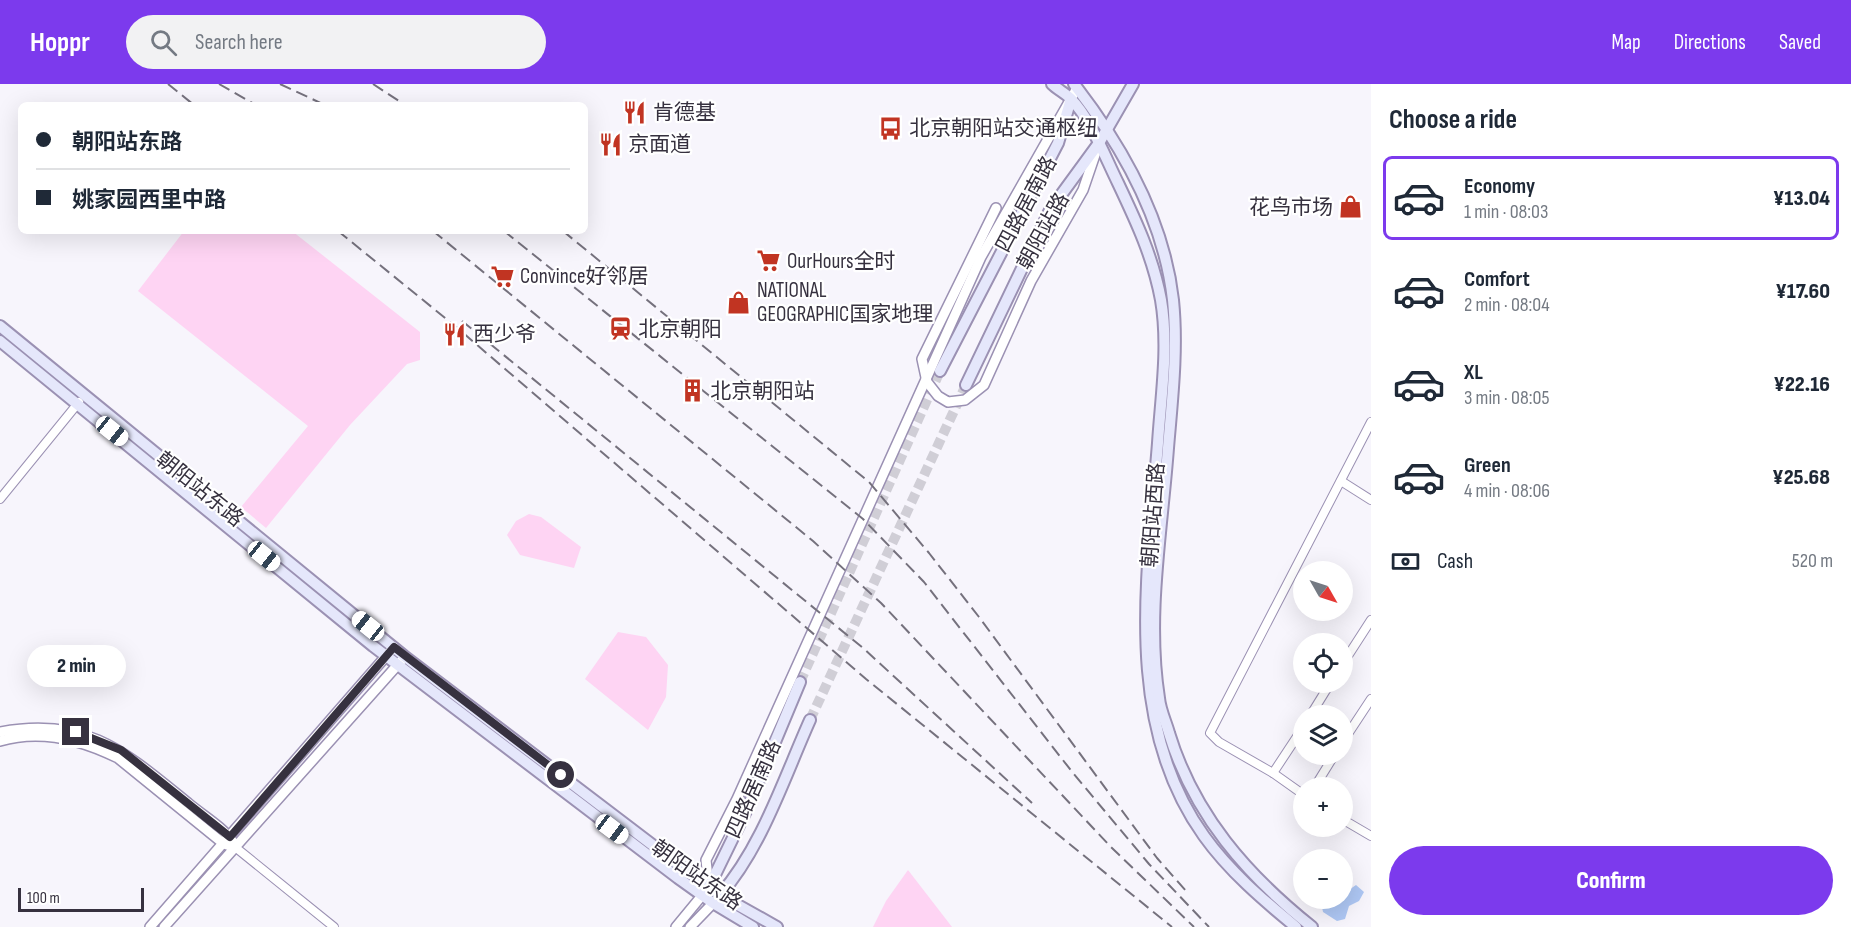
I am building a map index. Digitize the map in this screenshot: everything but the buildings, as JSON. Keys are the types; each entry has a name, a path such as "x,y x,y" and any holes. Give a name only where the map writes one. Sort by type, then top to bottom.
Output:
{"main road":[{"name":"朝阳站西路","path":"1052,84 1071,99 1099,143 1150,251 1161,301 1165,341 1145,614 1146,658 1157,730 1182,795 1204,835 1260,897 1296,927"},
{"name":"朝阳站路","path":"966,385 1050,210 1099,143 1133,84"},
{"name":"朝阳站西路","path":"1077,85 1107,127 1151,212 1173,299 1174,345 1155,614 1159,699 1185,778 1214,828 1269,892 1312,927"},
{"name":"四路居南路","path":"940,370 1058,143 1071,99"},
{"name":"朝阳站东路","path":"0,326 81,399 390,652 753,927"},
{"name":"朝阳站东路","path":"0,341 81,399"},
{"name":"四路居南路","path":"706,891 747,809 800,682"},
{"name":"四路居南路","path":"717,899 732,881 763,825 810,720"},
{"name":"朝阳站东路","path":"717,899 777,927"}],"street":[{"path":"676,927 706,891 706,860 742,788 981,257 1077,85"},
{"path":"996,208 922,359 927,382 938,396 948,402 965,400 984,385 1031,281 1083,190 1099,143"},
{"path":"0,499 81,399"},
{"path":"1293,787 1220,742 1210,733 1371,422"},
{"path":"1341,481 1371,500"},
{"path":"1353,647 1371,620"},
{"path":"150,927 390,652"},
{"path":"164,927 401,660"},
{"path":"1353,726 1371,699"},
{"path":"0,732 33,727 54,728 102,741 134,759 227,841"},
{"path":"0,741 34,736 56,737 99,748 118,758 235,847 334,927"},
{"path":"1273,773 1293,743"},
{"path":"1353,825 1371,836"},
{"path":"690,927 717,899"}],"shaded area":[{"path":"182,234 296,234 420,332 420,360 407,364 350,425 266,528 241,507 308,426 138,291"},
{"path":"529,514 541,517 581,547 574,568 520,555 507,535 516,521"},
{"path":"618,632 646,637 668,665 666,697 648,730 585,679"},
{"path":"908,870 952,927 873,927 886,901"}],"water":[{"path":"1356,885 1364,892 1359,901 1353,904 1353,887"},
{"path":"1322,909 1348,909 1345,919 1337,921 1323,912"}],"tunnel":[{"path":"800,682 940,371"},
{"path":"810,720 966,385"}],"railway":[{"path":"168,84 190,102"},
{"path":"219,84 251,102"},
{"path":"280,84 319,102"},
{"path":"373,84 400,102"},
{"path":"342,234 455,326 866,679 1172,927"},
{"path":"437,234 813,541 881,603 1111,847 1194,927"},
{"path":"508,234 863,519 924,582 1073,773 1149,864 1209,927"},
{"path":"567,234 869,482 979,617 1157,858 1187,892"},
{"path":"462,321 863,648 1032,803"}],"place":[{"name":"肯德基","path":"635,112"},
{"name":"北京朝阳站交通枢纽","path":"891,128"},
{"name":"京面道","path":"610,144"},
{"name":"花鸟市场","path":"1351,207"},
{"name":"OurHours全时","path":"769,261"},
{"name":"Convince好邻居","path":"502,276"},
{"name":"NATIONAL GEOGRAPHIC国家地理","path":"739,302"},
{"name":"北京朝阳","path":"620,329"},
{"name":"西少爷","path":"455,334"},
{"name":"北京朝阳站","path":"692,391"}],"route":[{"path":"76,732 121,750 230,837 394,647 561,775"}]}
